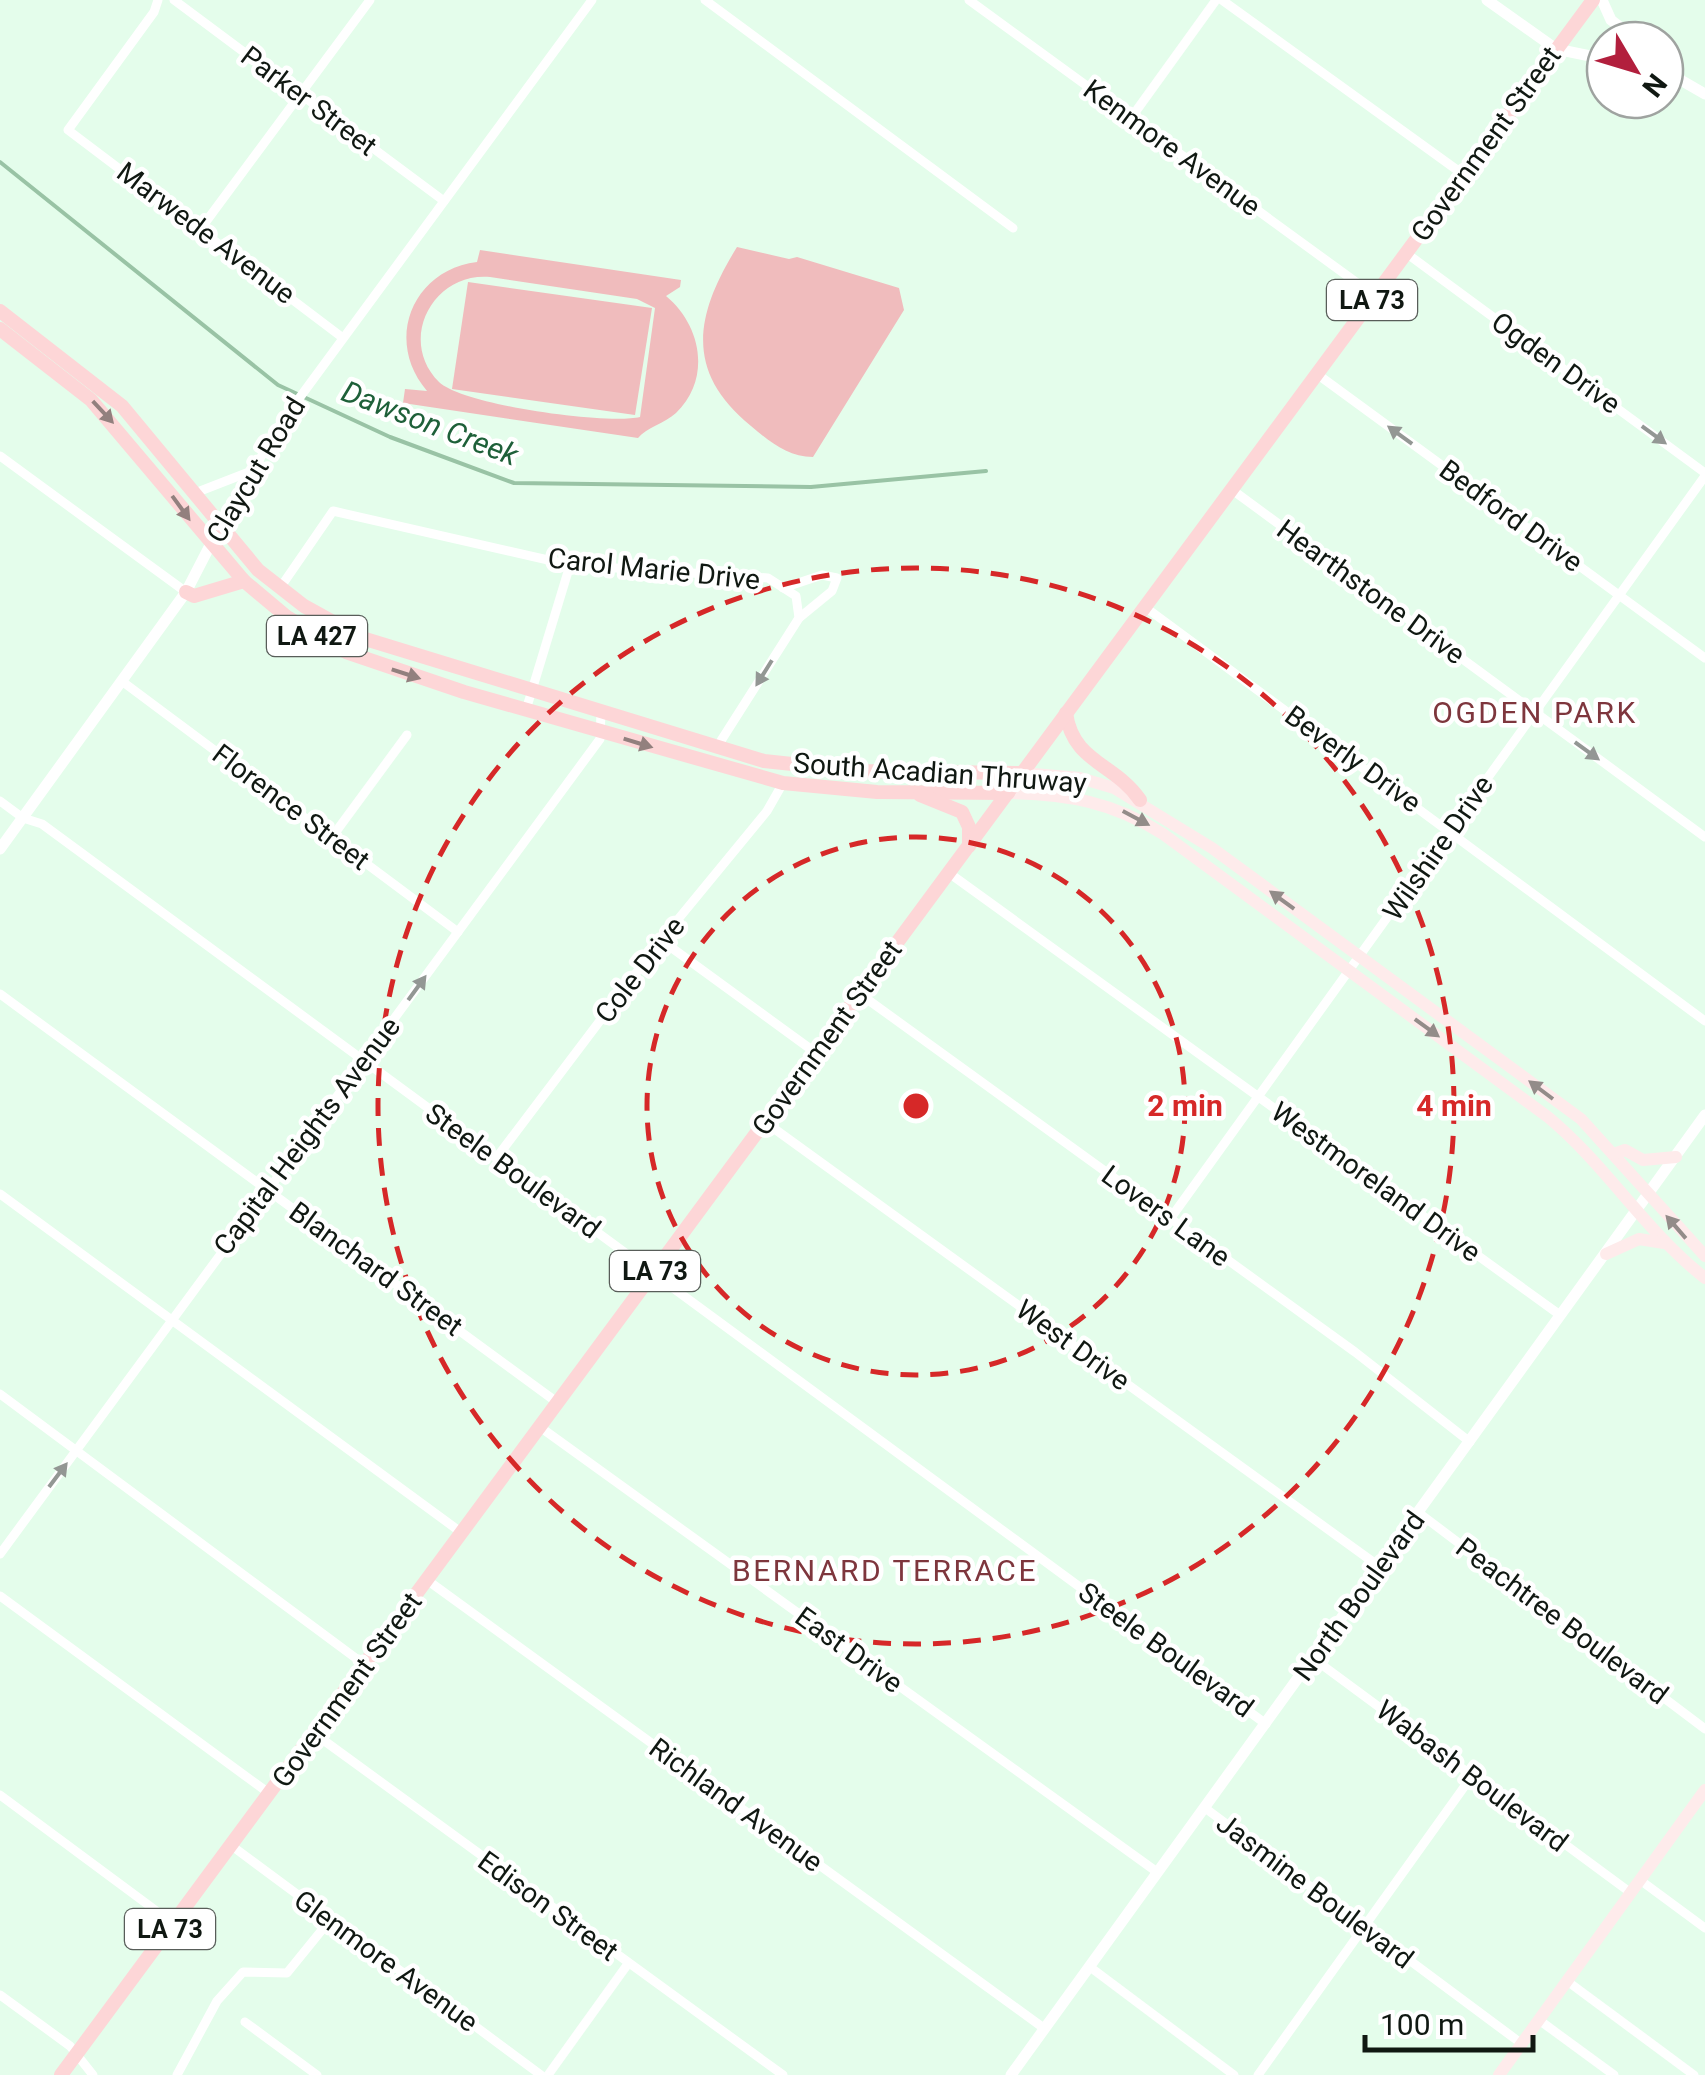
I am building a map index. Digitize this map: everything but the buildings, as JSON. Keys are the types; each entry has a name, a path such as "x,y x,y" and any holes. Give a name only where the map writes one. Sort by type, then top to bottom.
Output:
{"main road":[{"name":"Government Street","path":"61,2075 1593,0"},
{"name":"South Acadian Thruway","path":"0,312 122,406 219,528 280,588 362,638 764,761 832,770 1022,773 1090,780 1140,800 1362,957 1581,1120 1705,1256"},
{"name":"South Acadian Thruway","path":"0,329 91,400 244,581 288,617 346,652 526,710 784,783 1084,798 1130,814 1548,1116 1587,1152 1664,1243 1705,1278"},
{"path":"186,592 194,596 244,581"},
{"path":"1066,713 1073,742 1131,787 1140,800"},
{"path":"910,792 962,812 969,827 969,846"},
{"path":"1614,1154 1625,1150 1650,1161 1676,1156"},
{"path":"1606,1254 1639,1238 1664,1243"},
{"path":"1499,2075 1705,1790"}],"street":[{"name":"Marwede Avenue","path":"158,0 154,12 68,130 202,227 344,338"},
{"name":"Parker Street","path":"174,0 444,201"},
{"path":"202,227 370,0"},
{"name":"Claycut Road","path":"0,849 186,592 280,422 592,0"},
{"path":"705,0 1013,228"},
{"name":"Kenmore Avenue","path":"969,0 1375,296"},
{"path":"1130,118 1219,0 1464,175"},
{"path":"1487,0 1556,50 1585,55"},
{"name":"Ogden Drive","path":"1406,253 1705,475"},
{"name":"Bedford Drive","path":"1317,374 1705,658"},
{"path":"0,456 186,592"},
{"path":"194,493 251,471"},
{"name":"Wilshire Drive","path":"1170,1220 1705,475"},
{"name":"Hearthstone Drive","path":"1232,489 1705,837"},
{"name":"Carol Marie Drive","path":"280,588 333,512 570,565 768,578 796,596 799,618"},
{"path":"526,710 570,565"},
{"path":"717,748 799,618 832,592 837,578 822,575 783,588"},
{"name":"Beverly Drive","path":"1144,606 1705,1021"},
{"name":"Florence Street","path":"123,682 458,932"},
{"path":"600,713 600,731"},
{"name":"Capital Heights Avenue","path":"0,1554 600,739 600,731"},
{"path":"332,836 407,736"},
{"name":"Cole Drive","path":"497,1157 661,940 767,811 784,783"},
{"name":"Steele Boulevard","path":"0,801 22,818 42,824 1266,1724"},
{"name":"Westmoreland Drive","path":"949,874 1560,1315"},
{"path":"661,940 816,1053"},
{"name":"Blanchard Street","path":"0,994 558,1403"},
{"name":"Lovers Lane","path":"860,994 1355,1352 1470,1442"},
{"name":"North Boulevard","path":"1011,2075 1705,1115"},
{"name":"West Drive","path":"765,1122 1380,1567"},
{"path":"0,1194 462,1533"},
{"path":"0,1394 365,1665"},
{"name":"East Drive","path":"540,1427 1158,1872"},
{"name":"Peachtree Boulevard","path":"1419,1513 1705,1728"},
{"name":"Richland Avenue","path":"428,1580 1045,2029"},
{"path":"0,1596 270,1794"},
{"name":"Wabash Boulevard","path":"1314,1659 1631,1893"},
{"name":"Edison Street","path":"315,1734 783,2075"},
{"path":"1258,2075 1472,1776"},
{"path":"0,1795 174,1924"},
{"name":"Jasmine Boulevard","path":"1205,1808 1522,2044"},
{"name":"Glenmore Avenue","path":"232,1846 541,2075"},
{"path":"1640,1880 1705,1928"},
{"path":"177,2075 217,2000 243,1972 287,1973 330,1920"},
{"path":"548,2075 627,1964"},
{"path":"1090,1967 1234,2075"},
{"path":"1567,1981 1694,2075"},
{"path":"0,1995 76,2054 94,2075"},
{"path":"1539,2020 1614,2075"},
{"path":"244,2022 317,2075"},
{"path":"762,2075 770,2065"}],"shaded area":[{"path":"737,247 789,259 797,257 899,288 904,310 813,457 787,451 751,426 729,405 706,363 705,319"},
{"path":"480,250 681,280 680,287 666,296 687,322 698,352 695,384 687,399 672,417 638,438 403,403 405,389 427,391 414,371 408,351 407,330 421,293 454,268 477,262","holes":["490,277 637,299 655,308 640,417 568,416 476,398 439,382 421,347 427,312 452,285 470,278"]},
{"path":"468,282 652,308 635,415 452,389"}],"waterway":[{"name":"Dawson Creek","path":"0,162 278,385 390,437 514,483 811,487 986,471"}],"district":[{"name":"OGDEN PARK","path":"1535,712"},
{"name":"BERNARD TERRACE","path":"885,1570"}]}
